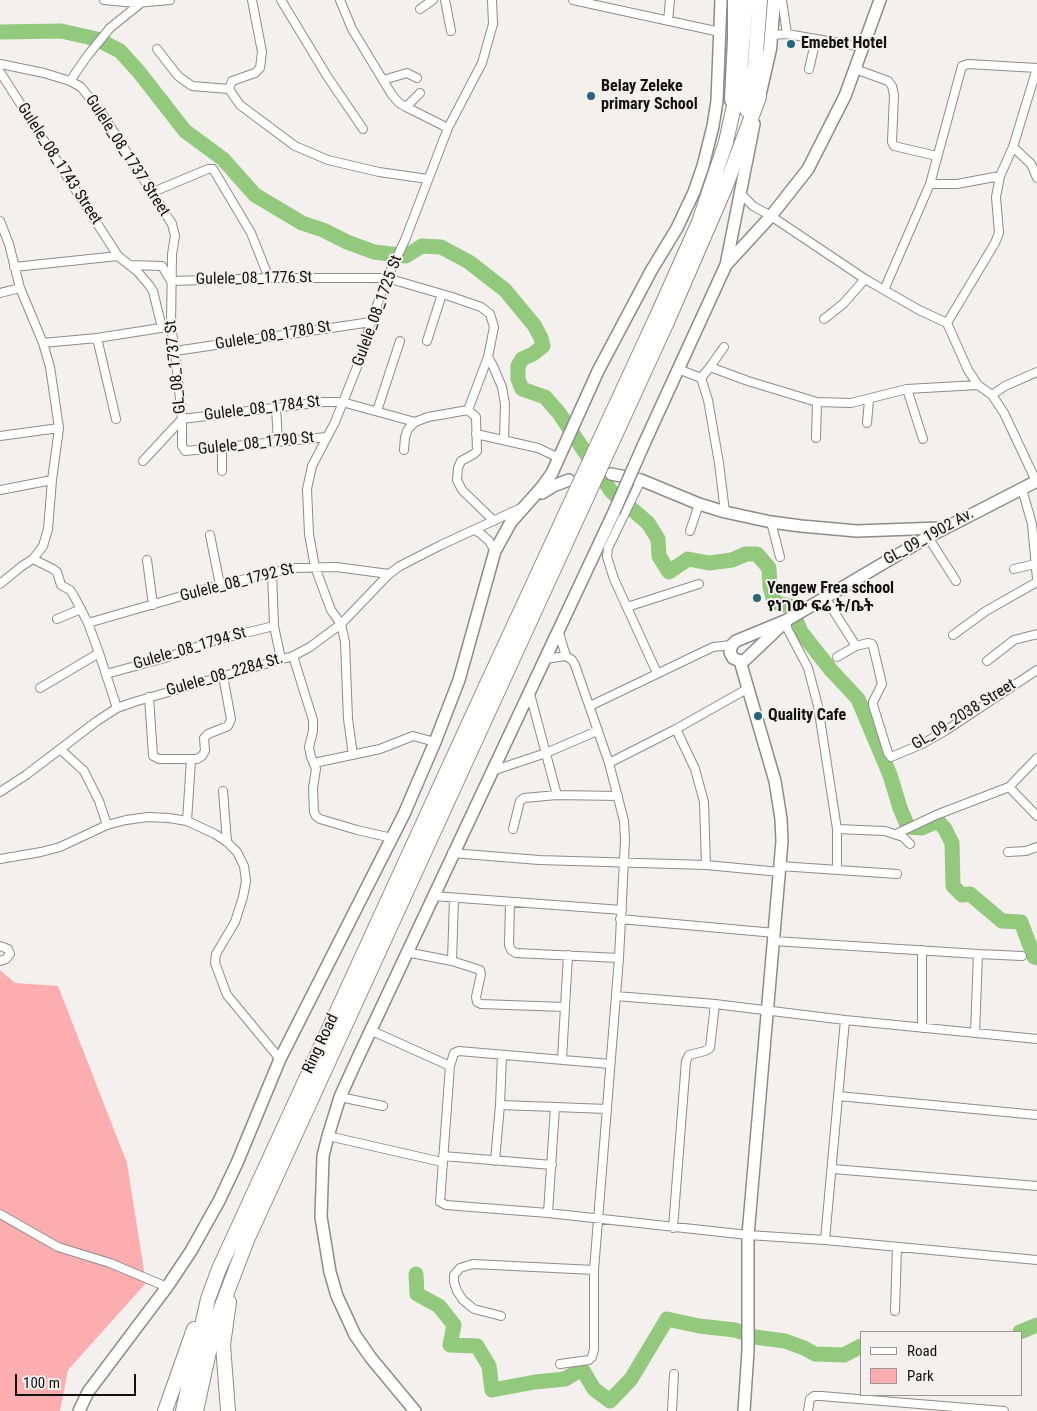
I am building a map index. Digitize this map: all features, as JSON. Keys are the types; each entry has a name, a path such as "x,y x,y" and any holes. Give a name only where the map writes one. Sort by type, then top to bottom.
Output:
{"highway":[{"path":"662,319 699,222 726,142 740,83 746,0"},
{"path":"741,142 755,65 760,0"},
{"path":"492,689 662,319 725,188 759,97"},
{"name":"Ring Road","path":"196,1411 215,1324 254,1224 492,689"},
{"name":"Ring Road","path":"183,1411 208,1299 243,1215 492,689"},
{"path":"228,1411 223,1345 228,1306 236,1271"},
{"path":"165,1411 197,1319 208,1299"}],"main road":[{"path":"726,142 732,85 734,0"},
{"path":"759,97 772,35 774,0"}],"street":[{"path":"104,0 141,3 170,0"},
{"path":"229,89 232,81 255,73 260,68 262,52 252,0"},
{"path":"280,0 363,129"},
{"path":"340,0 352,29 392,95 399,103 448,128"},
{"path":"420,9 433,0"},
{"path":"445,0 450,31"},
{"name":"Gulele_08_1725 St","path":"353,755 348,719 346,642 341,624 331,610 315,567 309,534 307,489 312,466 328,436 361,357 387,278 405,240 448,128 482,63 493,24 492,0"},
{"path":"572,0 720,32"},
{"path":"668,21 670,0"},
{"path":"79,1411 88,1392 167,1287 191,1251 223,1193 280,1059 392,838 435,742 459,680 495,551 511,522 552,473 598,371 651,271 677,228 694,192 703,166 717,101 721,0"},
{"path":"782,0 787,34"},
{"path":"726,265 771,216 808,169 846,96 880,0"},
{"path":"70,80 110,28 141,3"},
{"path":"772,35 787,34 863,47"},
{"path":"809,69 816,39"},
{"path":"157,49 178,76 192,86 229,89"},
{"name":"Gulele_08_1737 Street","path":"0,64 70,80 81,86 103,115 153,192 174,231 171,281"},
{"path":"884,290 930,184 962,66 968,64 1037,68 1013,148 1000,176 996,197 999,226 997,238 947,322"},
{"path":"855,70 888,81 892,86 894,95 892,142 894,146 937,156"},
{"name":"Gulele_08_1743 Street","path":"0,72 118,256 145,279 153,291 162,328"},
{"path":"383,80 407,73 417,78"},
{"path":"229,89 240,105 295,146 328,160 379,172 428,179"},
{"path":"406,107 420,93"},
{"path":"415,1411 371,1358 355,1335 337,1296 330,1272 321,1217 323,1156 328,1136 340,1097 370,1030 491,771 530,694 726,265 759,97"},
{"path":"1013,148 1031,164 1037,178"},
{"path":"153,192 208,169 213,169 251,233 269,278"},
{"path":"930,184 957,184 1000,176"},
{"path":"740,193 753,206 865,279 919,310 947,322 968,370 978,384 992,395 1015,434 1036,481"},
{"path":"0,221 9,244 20,288 43,343 50,367 59,428 52,480 50,520 43,546 34,559 0,584"},
{"path":"14,266 118,256"},
{"path":"129,265 162,266 171,281"},
{"name":"Gulele_08_1776 St","path":"171,281 269,278 387,278 481,307 490,314 494,327 488,357"},
{"path":"824,319 843,304 865,279"},
{"name":"GL_08_1737 St","path":"171,281 171,327 182,419 182,446 185,451"},
{"path":"0,293 20,288"},
{"path":"427,341 442,294"},
{"name":"Gulele_08_1780 St","path":"175,351 372,322"},
{"path":"43,343 97,338 171,327"},
{"path":"97,338 116,419"},
{"path":"377,411 400,341"},
{"path":"701,378 724,347"},
{"path":"488,357 502,386 505,404 504,439"},
{"path":"468,410 488,357"},
{"path":"710,367 817,402 841,404 869,400 906,389 978,384"},
{"path":"678,369 701,378"},
{"path":"992,395 1005,386 1036,375"},
{"path":"701,378 708,400 725,512"},
{"path":"906,389 923,438"},
{"path":"867,423 869,400"},
{"name":"Gulele_08_1784 St","path":"182,419 323,402 342,402 415,422"},
{"path":"816,438 817,402"},
{"path":"276,408 278,441"},
{"path":"404,450 408,429 415,422 428,417 468,410"},
{"path":"468,410 476,417 477,451 461,461 457,480 462,490 494,521"},
{"path":"144,461 182,419"},
{"path":"0,436 59,428"},
{"path":"476,434 538,448 559,458"},
{"name":"Gulele_08_1790 St","path":"185,451 328,436"},
{"path":"222,448 222,471"},
{"path":"523,507 548,488 564,481 552,479 552,473"},
{"path":"611,474 641,480 699,504 725,512 771,522 856,531 944,528"},
{"path":"0,490 52,480"},
{"path":"641,480 607,553 608,564 657,673"},
{"name":"GL_09_1902 Av.","path":"787,620 824,596 944,528 1036,481"},
{"path":"953,634 986,611 1037,580 1035,564 1036,540 1022,489"},
{"path":"690,531 699,504"},
{"name":"Gulele_08_2284 St.","path":"1,791 117,708 293,656 310,647 341,624 388,574 400,566 441,545 477,532 494,521 523,507"},
{"path":"771,522 780,557"},
{"path":"477,532 489,541 495,551"},
{"path":"210,535 220,584"},
{"path":"928,537 956,581"},
{"path":"34,559 56,572 61,585 70,590 81,609 99,652 117,708"},
{"path":"147,560 154,605"},
{"path":"1014,569 1035,564"},
{"name":"Gulele_08_1792 St","path":"88,623 220,584 292,568 336,567 388,574"},
{"path":"272,572 274,626 281,659"},
{"path":"627,607 699,584"},
{"path":"824,596 856,646 837,657"},
{"path":"57,620 81,609"},
{"path":"787,620 745,660 740,661 733,658 730,652 736,642 787,620"},
{"path":"787,620 787,628 808,668 818,706 837,829 837,869"},
{"name":"Gulele_08_1794 St","path":"106,674 165,658 216,640 274,626"},
{"path":"558,630 566,656 575,665 609,763 624,820 625,862 594,1270 595,1300 592,1357 584,1362 560,1364"},
{"path":"986,661 1014,640 1037,634"},
{"path":"590,706 713,647 747,641 751,647 751,655"},
{"name":"GL_09_2038 Street","path":"856,646 868,643 873,646 882,684 873,705 888,753 891,757 922,744 945,731 1037,670"},
{"path":"40,688 99,652"},
{"path":"293,656 313,720 313,731 309,747 316,769 313,788 314,812 316,816 320,819 356,830 392,838"},
{"path":"545,659 566,656"},
{"path":"740,661 770,760 781,819 780,869 748,1235 748,1352 744,1411"},
{"path":"149,697 153,756 158,759 197,760 204,751 204,738 208,734 228,726 231,719 223,676"},
{"path":"609,763 747,689"},
{"path":"530,694 557,795"},
{"path":"676,728 695,769 704,802 706,866"},
{"path":"491,771 546,753 597,731"},
{"path":"314,763 380,749 413,736 435,742"},
{"path":"60,749 84,772 99,801 107,825"},
{"path":"896,834 936,815 1009,787 1037,758"},
{"path":"188,822 191,760"},
{"path":"1009,787 1037,816"},
{"path":"223,791 227,842"},
{"path":"513,829 520,800 524,798 557,795 618,796"},
{"path":"0,858 60,847 107,825 148,817 169,818 188,822 215,834 227,842 236,852 244,866 246,881 235,922 216,954 215,963 227,995 280,1059"},
{"path":"837,829 885,831 903,837 910,844"},
{"path":"1008,852 1026,851 1037,847"},
{"path":"452,853 539,860 780,869 837,869 897,874"},
{"path":"433,896 622,910"},
{"path":"452,961 454,898"},
{"path":"510,902 509,945 511,950 516,953 619,958"},
{"path":"620,919 774,937 922,950 1022,956"},
{"path":"0,946 8,949 10,954 6,959 0,961"},
{"path":"922,950 922,1028"},
{"path":"406,952 452,961 480,970 481,974 476,997 477,1002 481,1004 564,1007"},
{"path":"975,1033 978,954"},
{"path":"562,1059 568,955"},
{"path":"616,996 715,1004 844,1020 1037,1039"},
{"path":"673,1228 686,1061 689,1055 710,1048 715,1004"},
{"path":"825,1240 833,1169 844,1020"},
{"path":"370,1030 450,1066"},
{"path":"610,1064 502,1054 459,1051 454,1053 450,1066 440,1197 442,1204 598,1218 673,1228 1037,1260"},
{"path":"495,1161 502,1054"},
{"path":"838,1096 1037,1114"},
{"path":"340,1097 383,1106"},
{"path":"500,1105 607,1109"},
{"path":"548,1213 555,1107"},
{"path":"328,1136 443,1159 552,1164"},
{"path":"833,1169 1037,1186"},
{"path":"0,1214 58,1247 110,1263 167,1287"},
{"path":"895,1311 897,1248"},
{"path":"502,1316 474,1309 463,1300 456,1291 454,1282 454,1275 460,1268 473,1264 594,1270"},
{"path":"672,1411 674,1374"},
{"path":"808,1411 810,1399 814,1396 1004,1411"}],"green space":[{"path":"0,970 15,983 58,986 127,1163 146,1283 68,1370 60,1411 0,1411"}],"waterway":[{"path":"0,32 61,31 97,39 120,51 139,72 185,131 223,159 255,195 302,223 374,252 406,256 422,246 441,247 469,262 505,290 534,325 543,346 533,354 522,359 518,366 518,379 522,389 545,397 559,413 611,491 648,523 658,539 659,556 669,572 688,559 709,563 732,560 746,554 757,554 769,568 770,587 773,598 777,603 790,606 801,632 831,670 858,699 890,775 908,827 922,828 938,821 945,829 952,843 953,886 962,895 970,894 1002,921 1021,922 1034,957 1037,958"},
{"path":"416,1274 417,1294 439,1306 454,1325 450,1345 477,1346 489,1366 492,1390 535,1382 565,1379 582,1369 594,1389 610,1401 631,1379 667,1319 699,1326 735,1330 755,1337 785,1341 815,1354 844,1355 860,1347"},
{"path":"1022,1331 1037,1325"}],"place":[{"name":"Emebet Hotel","path":"791,44"},
{"name":"Belay Zeleke primary School","path":"591,96"},
{"name":"Yengew Frea school የነገው ፍሬ ት/ቤት","path":"757,598"},
{"name":"Quality Cafe","path":"758,716"}]}
